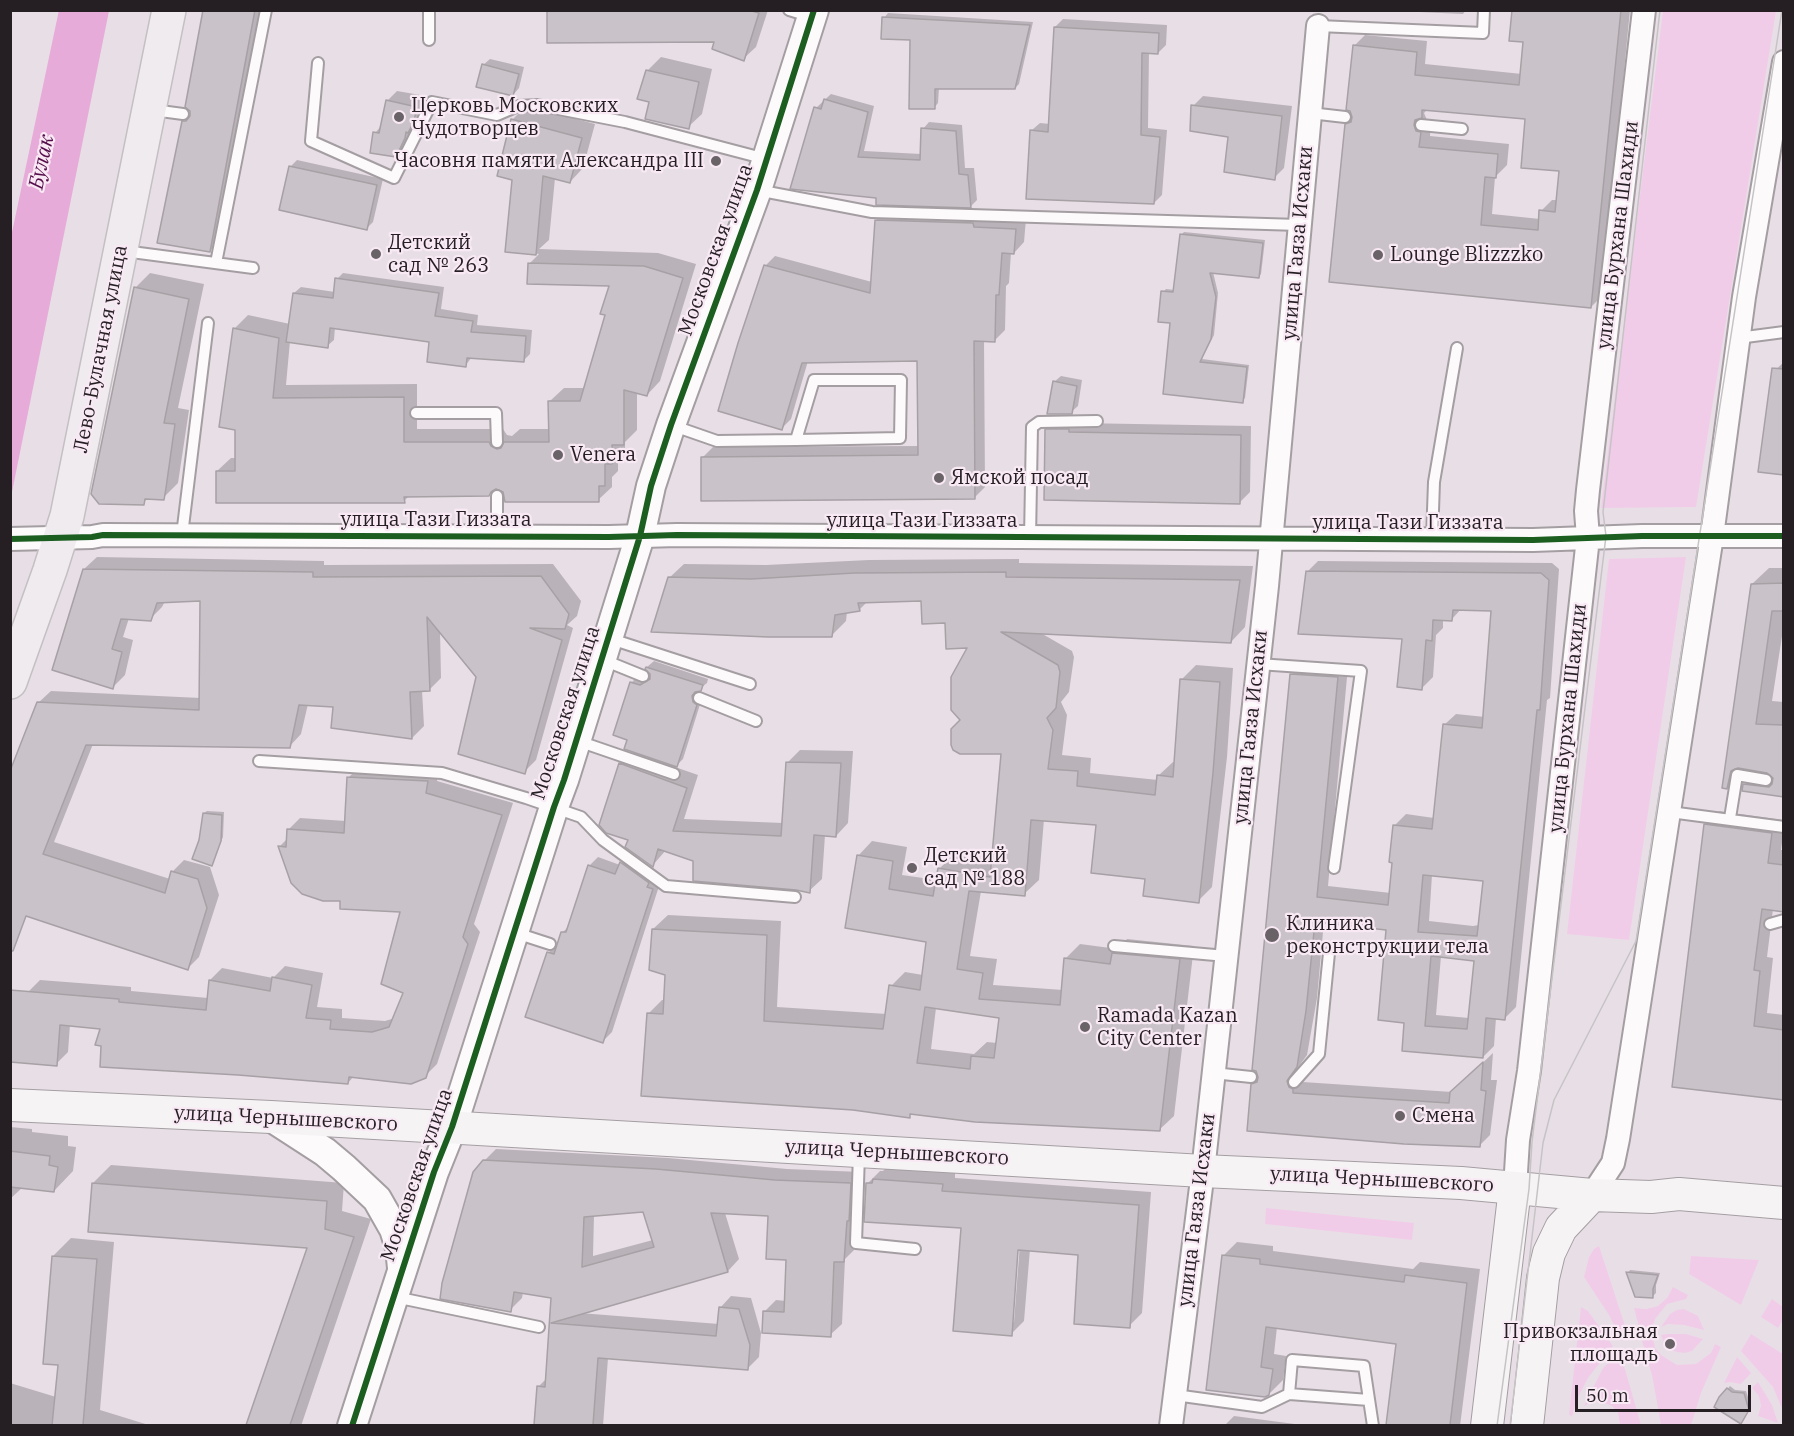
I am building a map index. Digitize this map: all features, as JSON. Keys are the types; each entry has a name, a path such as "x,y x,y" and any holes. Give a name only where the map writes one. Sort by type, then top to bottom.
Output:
{"main road":[{"name":"Лево-Булачная улица","path":"10,682 48,539 67,516 169,10"},
{"name":"улица Чернышевского","path":"10,1105 271,1117 1203,1171 1461,1183 1592,1195 1651,1197 1679,1194 1784,1203"},
{"name":"улица Бурхана Шахиди","path":"1487,1425 1515,1188"},
{"path":"1527,1425 1543,1278 1549,1253 1561,1228 1592,1195"}],"street":[{"name":"улица Бурхана Шахиди","path":"1515,1188 1518,1140 1529,1071 1588,538 1586,511 1588,490 1644,10"},
{"name":"Московская улица","path":"352,1425 434,1172 452,1127 564,780 640,536 651,486 766,159 805,13"},
{"name":"улица Гаяза Исхаки","path":"1171,1425 1203,1171 1258,664 1318,26"},
{"path":"1592,1195 1613,1163 1618,1139 1712,536 1738,338 1784,62"},
{"name":"улица Тази Гиззата","path":"10,539 103,535 1271,540 1533,540 1784,536"},
{"path":"271,1117 325,1152 377,1199 394,1228 403,1270"}],"lane":[{"path":"216,263 239,121 266,10"},
{"path":"429,10 429,40"},
{"path":"1318,26 1483,33 1484,10"},
{"path":"318,63 311,141 394,178 432,102 497,115 518,105 538,105 625,122 766,159"},
{"path":"149,109 183,114"},
{"path":"1310,113 1345,117"},
{"path":"1421,125 1462,129"},
{"path":"756,190 872,212 1299,225"},
{"path":"121,251 253,268"},
{"path":"182,536 208,322"},
{"path":"1738,338 1784,332"},
{"path":"1431,539 1434,482 1457,348"},
{"path":"671,425 717,441 796,440 900,438 901,380 814,380 796,440"},
{"path":"416,413 496,413 496,442"},
{"path":"1030,538 1032,427 1039,422 1097,421"},
{"path":"497,496 497,536"},
{"path":"604,649 643,676"},
{"path":"604,649 750,684"},
{"path":"1258,664 1361,671 1334,868"},
{"path":"699,698 756,721"},
{"path":"575,740 674,774"},
{"path":"260,761 442,773 581,817 603,840 666,886 795,897"},
{"path":"1730,818 1737,776 1766,780"},
{"path":"1670,812 1730,818 1784,827"},
{"path":"1770,924 1784,920"},
{"path":"514,932 550,944"},
{"path":"1114,946 1226,956"},
{"path":"1294,1082 1319,1054 1329,953"},
{"path":"1213,1073 1251,1077"},
{"path":"859,1151 855,1243 915,1249"},
{"path":"394,1297 539,1327"},
{"path":"1289,1394 1292,1360 1364,1366 1373,1425"},
{"path":"1175,1395 1262,1407 1289,1394 1369,1400"}],"shaded area":[{"path":"1663,11 1776,11 1696,507 1601,508"},
{"path":"1686,557 1629,940 1567,934 1609,559"},
{"path":"1266,1208 1414,1223 1412,1240 1265,1224"},
{"path":"1599,1246 1629,1338 1622,1341 1609,1315 1584,1277 1589,1257"},
{"path":"1691,1256 1759,1260 1741,1305 1689,1274"},
{"path":"1673,1287 1688,1295 1686,1299 1667,1304 1655,1319 1652,1328 1640,1331 1634,1308 1646,1309 1658,1306 1667,1298"},
{"path":"1772,1299 1783,1307 1783,1320 1778,1328 1761,1317"},
{"path":"1581,1307 1588,1311 1613,1346 1588,1378 1576,1401 1572,1417 1569,1414"},
{"path":"1684,1309 1698,1316 1704,1330 1684,1325 1668,1324 1661,1327 1670,1314"},
{"path":"1686,1334 1703,1339 1692,1351 1677,1352 1669,1349 1664,1342 1661,1335"},
{"path":"1751,1334 1783,1354 1783,1411 1773,1387 1741,1351"},
{"path":"1653,1338 1655,1348 1661,1355 1677,1365 1696,1364 1711,1353 1715,1344 1721,1347 1701,1393 1691,1425 1661,1425 1652,1375 1642,1341"},
{"path":"1617,1354 1625,1369 1641,1425 1620,1425 1618,1413 1612,1406 1602,1402 1592,1402 1584,1406 1603,1368"},
{"path":"1737,1357 1751,1373 1741,1384 1724,1383"},
{"path":"1758,1382 1772,1405 1778,1423 1758,1416 1761,1406 1759,1396 1752,1388"}],"water":[{"name":"Булак","path":"59,10 109,11 11,497 11,237"}],"building":[{"path":"203,10 255,10 210,252 157,243 182,121 186,121 190,116 190,111 185,107"},
{"path":"547,10 748,10 759,13 744,61 712,49 714,42 547,43"},
{"path":"1512,10 1621,10 1591,308 1329,282 1345,124 1351,122 1352,117 1350,111 1346,110 1353,45 1417,52 1415,75 1519,85 1523,42 1509,41","holes":["1422,110 1525,119 1521,168 1559,171 1555,212 1539,210 1538,230 1481,225 1485,177 1496,178 1498,154 1419,147 1421,132 1416,131 1415,120 1422,118"]},
{"path":"882,17 1030,25 1015,89 935,89 935,109 909,109 910,40 881,39"},
{"path":"1054,27 1159,33 1158,54 1142,53 1141,135 1160,137 1154,204 1026,199 1030,130 1048,132"},
{"path":"482,64 519,74 513,96 476,87"},
{"path":"646,70 699,82 689,129 645,119 649,102 637,99"},
{"path":"824,99 868,112 858,157 920,160 921,128 956,131 959,174 968,175 971,208 876,205 876,198 790,189 814,107 821,109"},
{"path":"386,100 417,107 414,121 408,133 406,132 396,157 370,153 373,132 379,133"},
{"path":"1191,105 1282,116 1275,180 1224,172 1228,137 1190,131"},
{"path":"511,119 582,138 570,183 543,176 536,255 505,252 512,180 497,176"},
{"path":"289,166 377,185 367,230 279,210"},
{"path":"875,220 973,223 974,227 1016,229 1014,254 1002,253 999,295 996,295 995,342 974,341 975,499 701,501 701,457 918,455 917,361 802,363 782,430 718,411 764,265 870,293"},
{"path":"1180,234 1263,243 1259,278 1210,273 1216,297 1211,339 1200,362 1247,367 1243,403 1163,394 1170,323 1158,322 1161,291 1173,292"},
{"path":"528,263 644,266 683,278 647,396 624,390 624,445 612,445 612,464 605,464 605,486 599,486 599,502 505,502 503,492 496,489 489,496 404,497 405,503 216,503 216,471 235,471 235,430 219,427 233,328 279,338 273,398 404,397 404,442 489,442 497,449 501,448 504,442 549,442 548,401 580,401 605,315 600,314 609,286 527,284"},
{"path":"335,278 439,293 435,316 473,321 471,332 526,336 524,362 467,358 466,367 427,362 429,342 330,328 328,348 286,342 293,293 333,298"},
{"path":"134,287 189,299 164,423 175,424 166,488 164,500 145,499 144,505 99,504 91,494"},
{"path":"1772,368 1784,369 1784,475 1758,472"},
{"path":"1053,381 1077,386 1072,414 1047,414"},
{"path":"1045,429 1069,429 1069,432 1241,435 1240,504 1044,500"},
{"path":"83,569 313,572 313,577 541,576 569,614 565,629 530,628 562,640 525,774 458,754 476,677 427,617 430,691 410,692 412,739 331,728 333,707 299,705 290,748 86,745 43,854 165,893 171,871 198,879 207,908 188,970 26,916 13,951 10,951 10,771 37,702 199,710 200,601 157,603 151,621 121,619 112,649 122,652 113,689 52,670"},
{"path":"1306,571 1541,573 1549,580 1540,710 1537,710 1505,1020 1486,1018 1483,1058 1402,1051 1404,1023 1378,1020 1386,930 1315,922 1306,1011 1297,1067 1287,1081 1293,1093 1449,1103 1450,1092 1483,1062 1481,1090 1486,1091 1480,1147 1404,1144 1247,1131 1251,1084 1257,1082 1258,1077 1256,1071 1252,1070 1290,674 1338,677 1317,897 1388,905 1393,825 1432,829 1443,724 1482,728 1491,611 1453,610 1452,621 1433,620 1432,641 1426,640 1422,690 1397,687 1402,639 1298,634","holes":["1423,875 1483,881 1477,936 1418,932","1431,956 1474,961 1467,1029 1425,1026"]},
{"path":"1006,572 1006,577 1240,580 1231,643 1001,632 1058,665 1060,672 1056,708 1047,718 1053,730 1048,769 1078,771 1077,786 1155,795 1157,775 1173,777 1180,679 1220,682 1199,903 1143,896 1145,879 1091,873 1096,825 1031,820 1025,896 969,891 957,969 983,973 979,999 1060,1005 1064,958 1110,964 1112,953 1180,959 1160,1131 975,1122 910,1114 910,1118 853,1110 641,1096 647,1013 663,1014 665,975 649,970 652,929 767,935 764,1021 883,1029 889,985 920,990 926,942 845,928 857,855 893,861 889,889 933,896 938,868 990,877 1001,754 960,754 953,750 951,729 960,720 951,710 951,677 967,648 946,649 945,623 922,624 921,601 858,603 860,611 835,615 832,637 651,632 668,577 751,579 854,573","holes":["925,1007 999,1018 994,1058 971,1056 970,1069 917,1063"]},
{"path":"1784,583 1784,611 1772,611 1756,724 1784,725 1784,797 1742,791 1743,784 1769,787 1773,778 1767,773 1738,768 1731,771 1727,789 1722,788 1751,584"},
{"path":"646,667 703,685 701,691 695,692 692,696 693,702 697,705 677,767 624,749 627,740 613,735 630,682 640,685 650,679"},
{"path":"786,762 841,763 836,837 814,835 810,893 693,881 693,861 658,849 653,867 625,847 628,840 606,833 599,825 619,763 687,788 673,831 781,836"},
{"path":"347,777 428,781 426,793 502,815 463,937 468,944 426,1078 411,1084 349,1077 348,1084 100,1067 101,1046 95,1045 100,1029 60,1025 57,1066 10,1062 10,990 119,999 119,1002 206,1010 209,980 270,991 272,977 312,985 306,1018 331,1020 330,1029 372,1032 389,1027 403,993 381,984 400,912 340,909 340,901 323,901 302,894 291,883 278,846 286,847 287,829 344,833"},
{"path":"203,813 222,815 221,841 212,866 192,859 199,840"},
{"path":"1704,824 1772,833 1768,863 1784,865 1784,912 1762,909 1754,970 1760,971 1754,1026 1784,1030 1784,1100 1672,1087"},
{"path":"620,862 649,883 647,887 653,889 603,1043 525,1017 547,952 554,954 561,932 566,932 588,865 615,874"},
{"path":"10,1151 50,1156 49,1165 58,1167 54,1192 10,1187"},
{"path":"483,1160 656,1169 775,1180 851,1183 844,1262 834,1262 831,1337 762,1333 763,1311 784,1312 786,1260 766,1259 768,1216 711,1213 728,1272 551,1323 716,1336 719,1307 739,1309 750,1345 748,1370 598,1358 593,1425 534,1425 537,1386 545,1387 551,1298 514,1292 511,1312 440,1299 442,1283 473,1172","holes":["643,1212 654,1247 582,1267 584,1217"]},
{"path":"873,1179 943,1184 942,1191 1139,1205 1130,1328 1074,1324 1078,1255 1018,1250 1012,1336 953,1331 961,1228 864,1222 866,1183 872,1183"},
{"path":"92,1183 327,1201 325,1229 354,1237 290,1425 246,1425 307,1248 88,1232"},
{"path":"1222,1255 1260,1259 1260,1264 1404,1282 1405,1275 1467,1283 1450,1425 1386,1425 1396,1344 1266,1327 1261,1367 1273,1369 1269,1395 1265,1397 1206,1390"},
{"path":"52,1256 97,1259 83,1425 52,1425 58,1365 43,1364"},
{"path":"1626,1272 1658,1275 1653,1289 1653,1298 1635,1297"},
{"path":"1727,1388 1732,1392 1744,1393 1749,1410 1741,1424 1714,1407"}],"tram line":[{"path":"1497,1426 1529,1189 1532,1142 1606,536 1603,512 1660,10"},
{"path":"1510,1426 1543,1143 1554,1100 1636,941 1782,10"}],"cycle path":[{"path":"352,1426 564,780 640,536 651,486 757,190 814,10"},
{"path":"10,539 103,535 609,537 677,535 1533,540 1642,536 1784,536"}],"place":[{"name":"Церковь Московских Чудотворцев","path":"399,117"},
{"name":"Часовня памяти Александра III","path":"716,161"},
{"name":"Детский сад № 263","path":"376,254"},
{"name":"Lounge Blizzzko","path":"1378,255"},
{"name":"Venera","path":"558,455"},
{"name":"Ямской посад","path":"939,478"},
{"name":"Детский сад № 188","path":"912,868"},
{"name":"Клиника реконструкции тела","path":"1272,935"},
{"name":"Ramada Kazan City Center","path":"1085,1027"},
{"name":"Смена","path":"1400,1116"},
{"name":"Привокзальная площадь","path":"1670,1344"}]}
